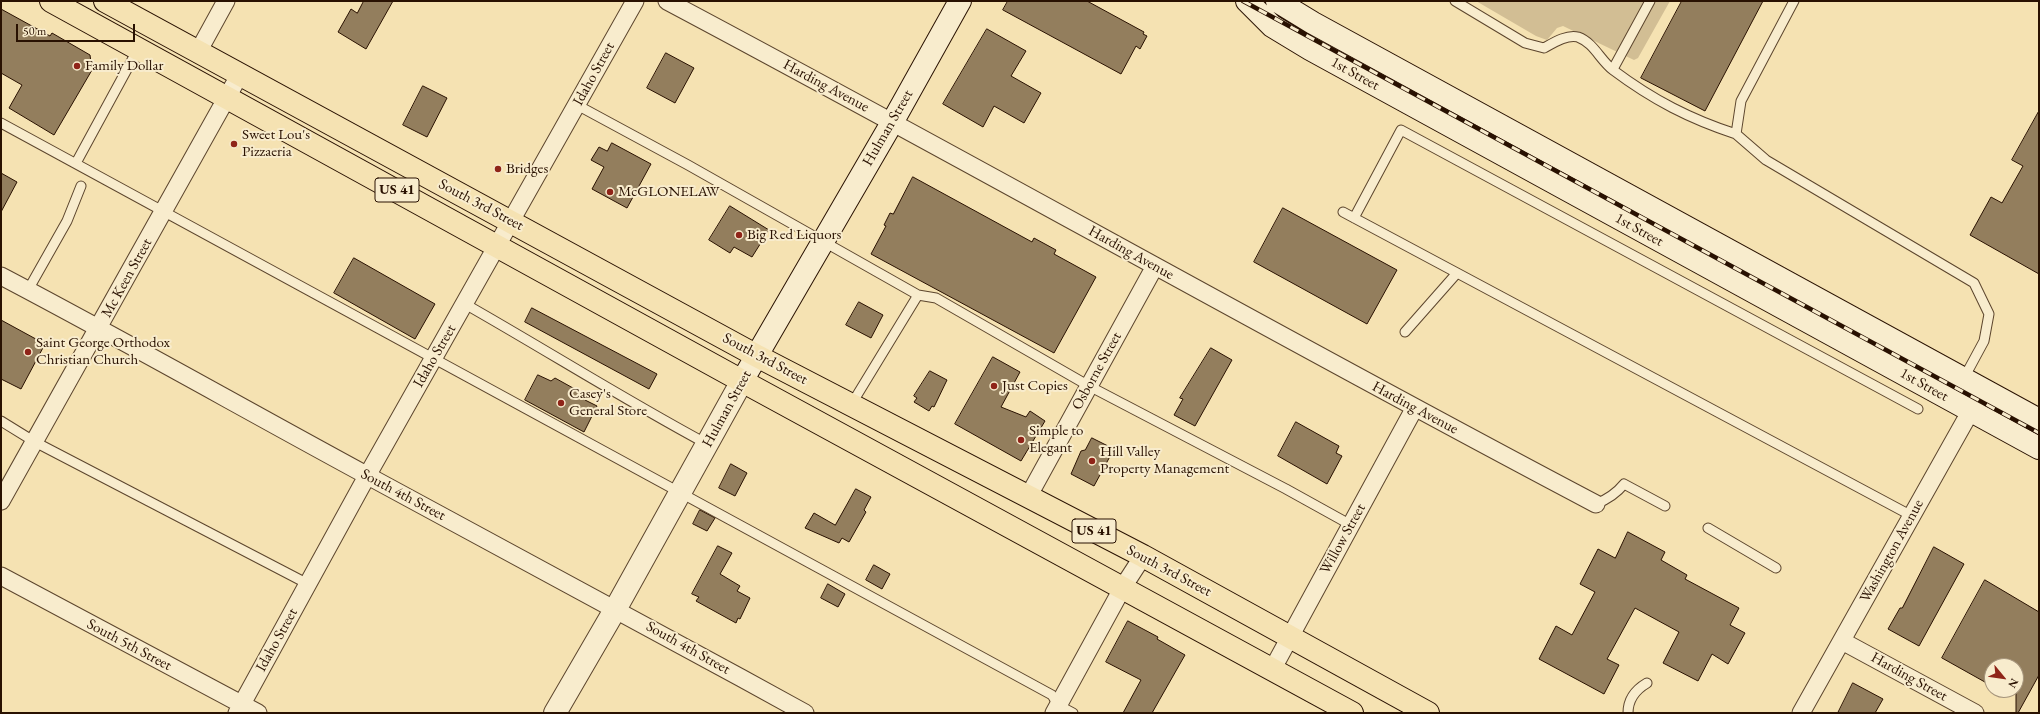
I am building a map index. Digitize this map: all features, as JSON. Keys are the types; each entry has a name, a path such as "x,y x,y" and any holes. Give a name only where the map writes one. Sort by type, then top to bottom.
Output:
{"highway":[{"name":"South 3rd Street","path":"51,1 498,245 742,381 1352,713"},
{"name":"South 3rd Street","path":"105,1 512,221 757,356 1143,556 1290,636 1418,711"}],"main road":[{"name":"Hulman Street","path":"555,713 616,608 742,381 893,121 959,1"},
{"name":"1st Street","path":"1247,1 1272,26 1310,49 2039,448"},
{"name":"1st Street","path":"1277,1 1313,23 2039,420"}],"street":[{"path":"198,52 226,1"},
{"name":"Idaho Street","path":"239,709 367,476 635,1"},
{"name":"Harding Avenue","path":"667,1 893,121 1414,409 1596,504"},
{"name":"Mc Keen Street","path":"1,501 165,211 240,74"},
{"name":"Osborne Street","path":"1028,497 1155,266"},
{"name":"South 4th Street","path":"1,276 100,327 367,476 616,608 805,713"},
{"name":"Washington Avenue","path":"1802,713 1983,389"},
{"name":"Willow Street","path":"1272,670 1414,409"},
{"path":"1062,710 1123,587 1143,556"},
{"name":"South 5th Street","path":"1,576 239,709 258,713"},
{"name":"Harding Street","path":"1842,641 1975,713"}],"lane":[{"path":"1455,1 1524,42 1544,48 1561,39 1577,37 1591,45 1602,60 1613,69 1676,111 1700,122 1736,134 1766,160 1974,283 1989,314 1984,341 1964,378"},
{"path":"1613,69 1650,1"},
{"path":"1736,134 1741,101 1794,1"},
{"path":"76,163 138,49"},
{"path":"577,105 688,165 793,226 823,241 918,295 936,298 1089,386 1286,489 1351,525"},
{"path":"1,124 165,211 1052,695 1062,710"},
{"path":"1354,218 1401,130 1918,409"},
{"path":"28,290 67,221 81,186"},
{"path":"1343,212 1912,516"},
{"path":"1406,332 1457,273"},
{"path":"851,405 918,295"},
{"path":"465,304 577,368 664,421 707,444"},
{"path":"1,421 35,442 308,584"},
{"path":"1596,504 1607,500 1624,484 1665,506"},
{"path":"1708,528 1776,568"},
{"path":"1628,713 1628,704 1634,693 1647,683"}],"shaded area":[{"path":"1476,1 1670,1 1638,58 1634,60 1563,26 1557,28 1547,40 1536,36"}],"building":[{"path":"364,1 393,1 366,49 338,32 351,9 357,13"},
{"path":"1008,1 1087,1 1144,32 1143,34 1147,36 1140,49 1136,46 1121,74 1003,10"},
{"path":"1682,1 1763,1 1705,111 1641,78"},
{"path":"1,9 50,36 52,33 90,55 92,70 54,135 9,108 22,85 1,73"},
{"path":"987,29 1026,51 1011,76 1041,93 1024,123 994,106 983,127 943,104"},
{"path":"666,53 694,68 675,103 647,88"},
{"path":"423,86 447,98 427,137 403,125"},
{"path":"2039,111 2039,274 1970,235 1991,197 2002,203 2023,166 2012,160"},
{"path":"612,143 651,164 627,208 592,189 604,167 591,160 599,147 607,151"},
{"path":"1,173 17,182 1,212"},
{"path":"913,177 1032,242 1034,238 1056,250 1054,254 1096,277 1054,353 871,254 886,226 884,225 890,213 893,214"},
{"name":"Big Red Liquors","path":"730,206 769,230 752,257 734,247 730,253 709,240"},
{"path":"1283,208 1397,270 1367,324 1254,262"},
{"path":"354,258 435,304 415,339 334,293"},
{"path":"859,302 883,315 871,338 846,325"},
{"name":"Casey's General Store","path":"532,308 657,374 649,389 525,322"},
{"path":"1,320 45,344 21,389 1,379"},
{"path":"1211,348 1232,360 1195,426 1174,415 1183,399 1180,398"},
{"path":"993,357 1020,372 1001,407 1026,417 1030,411 1045,421 1021,461 955,424"},
{"path":"930,371 947,380 934,407 932,406 929,411 914,402 917,398 914,396"},
{"name":"Casey's General Store","path":"538,375 551,381 555,378 582,393 585,400 597,406 584,432 525,400"},
{"path":"1296,422 1339,446 1336,453 1342,456 1327,484 1278,456"},
{"name":"Hill Valley Property Management","path":"1092,438 1114,449 1094,486 1071,474 1081,451 1085,450"},
{"path":"731,464 747,473 735,496 719,488"},
{"path":"856,489 871,497 864,510 866,512 849,542 842,538 839,543 805,528 814,513 835,525"},
{"path":"700,510 715,518 707,531 693,524"},
{"path":"1628,532 1665,552 1661,560 1687,575 1685,579 1739,608 1730,625 1745,633 1728,664 1712,654 1698,681 1663,663 1679,632 1635,608 1607,659 1619,665 1604,694 1539,659 1556,626 1572,635 1595,592 1580,584 1598,549 1615,558"},
{"path":"718,546 732,553 720,574 740,586 737,591 750,598 740,619 738,618 736,623 696,601 699,597 692,594"},
{"path":"1934,547 1964,564 1919,646 1888,629 1900,608 1902,608"},
{"path":"874,565 890,574 882,589 866,580"},
{"path":"1985,580 2039,612 2039,675 2018,713 2016,713 2016,698 2024,698 2024,658 1984,658 1984,682 1942,658"},
{"path":"828,584 845,594 838,607 821,598"},
{"path":"1128,621 1158,637 1157,639 1185,655 1152,713 1123,713 1141,680 1106,662"},
{"path":"1853,683 1883,699 1875,713 1838,713"}],"railway":[{"path":"1243,1 2039,433"}],"place":[{"name":"Family Dollar","path":"77,66"},
{"name":"Sweet Lou's Pizzaeria","path":"234,144"},
{"name":"Bridges","path":"498,169"},
{"name":"McGLONELAW","path":"610,192"},
{"name":"Big Red Liquors","path":"739,235"},
{"name":"Saint George Orthodox Christian Church","path":"28,352"},
{"name":"Just Copies","path":"994,386"},
{"name":"Casey's General Store","path":"561,403"},
{"name":"Simple to Elegant","path":"1021,440"},
{"name":"Hill Valley Property Management","path":"1092,461"}]}
